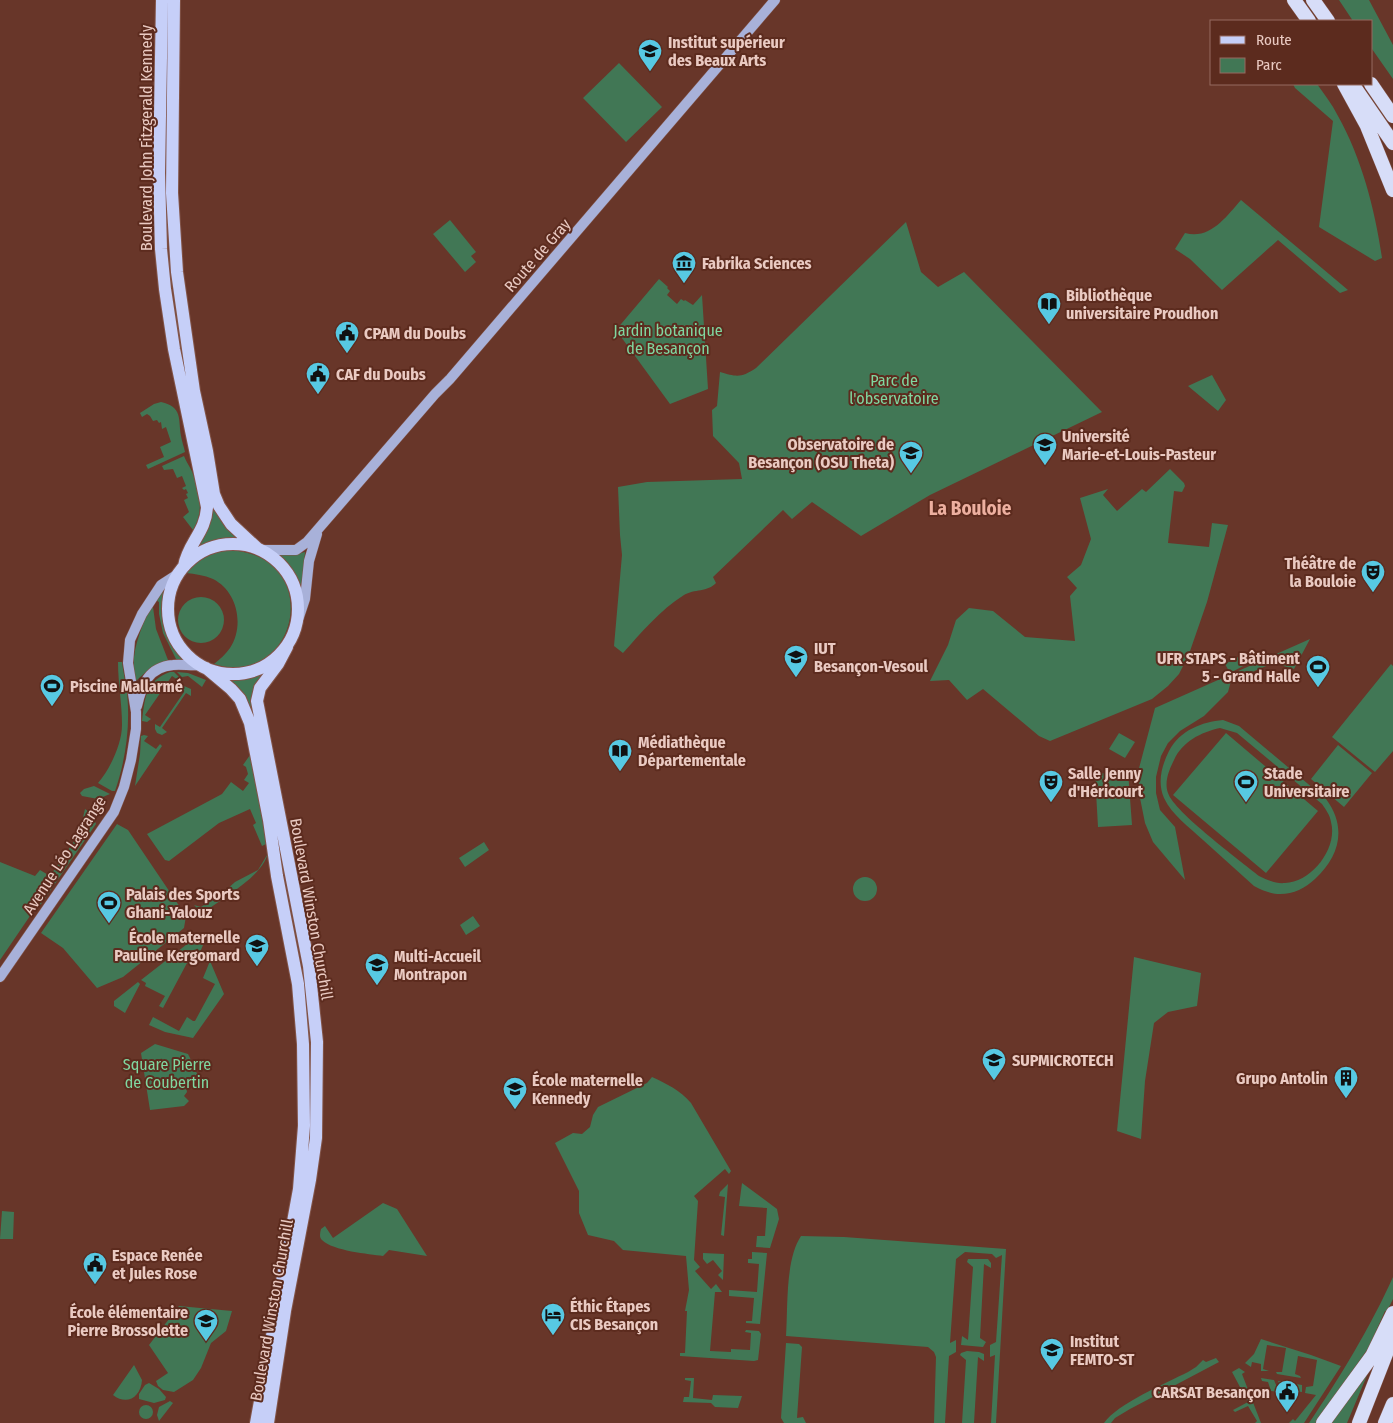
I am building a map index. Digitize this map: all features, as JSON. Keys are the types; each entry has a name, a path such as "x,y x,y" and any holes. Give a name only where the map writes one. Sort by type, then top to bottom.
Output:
{"highway":[{"path":"1294,0 1308,20"},
{"path":"1313,0 1327,20"},
{"path":"1373,78 1393,100"},
{"path":"1345,85 1375,143 1393,190"},
{"path":"1353,85 1393,143"},
{"path":"1372,85 1393,116"},
{"path":"1323,1423 1372,1356 1393,1313"},
{"path":"1360,1423 1393,1336"},
{"path":"1385,1423 1393,1404"}],"main road":[{"name":"Boulevard John Fitzgerald Kennedy","path":"162,0 159,173 161,249 173,347 207,507 205,522 186,554 181,570"},
{"name":"Boulevard John Fitzgerald Kennedy","path":"174,0 172,193 177,272 194,391 214,494 219,506 231,524 259,549"},
{"name":"Route de Gray","path":"259,549 296,550 307,542 450,379 775,0"},
{"name":"Route de Gray","path":"298,620 305,599 308,561 319,528"},
{"path":"236,543 259,549 279,562 292,579 298,599 298,620 294,634 286,647 269,664 246,673 230,674 203,667 186,655 170,625 169,599 181,570 201,552 214,546 236,543"},
{"name":"Avenue Léo Lagrange","path":"0,977 114,812 124,787 136,729 136,712 128,663 130,640 134,628 161,585 181,570"},
{"name":"Boulevard Winston Churchill","path":"268,1423 285,1311 316,1138 317,1042 309,966 257,701 260,688 278,664 286,647"},
{"name":"Avenue Léo Lagrange","path":"136,712 143,684 155,671 164,666 172,665 203,667"},
{"name":"Boulevard Winston Churchill","path":"203,667 231,689 240,699 250,723 298,984 303,1044 304,1126 299,1189 256,1423"}],"green space":[{"path":"1339,0 1369,0 1393,45 1393,79 1373,50 1373,20 1352,20"},
{"path":"619,63 662,107 626,142 583,98"},
{"path":"1294,85 1318,85 1333,107 1346,132 1361,167 1376,222 1382,258 1375,261 1319,227 1333,121"},
{"path":"1241,200 1348,290 1340,293 1278,240 1222,290 1190,259 1175,249 1185,233 1194,234 1210,230 1223,220"},
{"path":"450,220 476,252 471,256 476,262 465,272 433,234"},
{"name":"Parc de l'observatoire","path":"906,222 921,272 938,287 964,272 1102,412 930,495 861,536 812,502 792,519 783,510 713,577 716,583 713,586 688,593 675,601 651,622 623,653 614,646 622,555 618,487 647,482 742,479 739,463 713,436 712,410 717,406 720,372 739,376 756,368"},
{"name":"Jardin botanique de Besançon","path":"659,279 670,291 667,295 677,304 681,299 693,305 702,295 708,389 670,404 616,330"},
{"path":"1212,375 1226,400 1218,411 1188,386"},
{"path":"161,402 173,407 178,414 185,452 148,469 146,465 164,457 160,447 171,442 166,427 162,429 161,422 153,421 147,414 142,417 140,413"},
{"path":"184,456 193,474 200,504 200,511 193,530 183,517 189,512 184,500 188,498 186,494 188,493 186,489 182,488 186,486 182,476 177,478 173,469 164,470 162,466"},
{"path":"1170,469 1185,486 1182,492 1174,491 1168,543 1209,547 1212,523 1228,525 1207,602 1189,654 1179,674 1168,686 1152,699 1050,741 1039,736 983,689 967,700 949,680 930,681 948,645 956,620 969,608 993,611 1025,637 1075,641 1070,596 1077,588 1067,577 1081,565 1091,539 1080,498 1108,489 1103,495 1117,511 1142,489 1146,492"},
{"path":"211,505 222,522 238,539 214,541 197,549 209,523"},
{"path":"227,550 259,557 279,573 289,595 290,618 282,641 266,658 243,667 214,664 225,654 235,639 238,619 233,600 221,584 213,579 186,573 205,558"},
{"path":"305,552 302,589 300,589 291,569 279,555 293,555"},
{"path":"164,589 164,610 167,628 173,644 185,659 176,659 163,633 159,614 159,602 154,599"},
{"path":"197,597 205,597 214,601 220,607 224,620 220,633 214,639 205,643 197,643 188,639 182,633 178,624 178,616 182,607 188,601"},
{"path":"150,605 153,607 156,629 168,660 150,668 136,681 134,671 135,652"},
{"path":"1310,639 1294,669 1273,663 1231,681 1228,692 1204,716 1180,731 1168,743 1161,756 1156,777 1156,793 1160,810 1175,827 1185,880 1153,842 1145,823 1140,798 1138,772 1155,708"},
{"path":"1242,655 1247,664 1230,673 1225,664"},
{"path":"118,662 122,662 127,690 128,729 121,771 115,791 112,791 98,783 107,771 120,740 122,717"},
{"path":"1391,664 1393,666 1393,751 1375,772 1332,737"},
{"path":"268,670 256,721 227,679 244,679"},
{"path":"170,672 174,672 180,678 178,680 172,676 145,715 151,719 147,722 142,721 146,698 151,685"},
{"path":"177,672 188,673 206,680 202,687 188,676 182,677"},
{"path":"184,686 191,689 191,696 186,693 162,728 167,732 162,735 157,733 155,724 160,727 184,692 180,688"},
{"path":"1223,720 1239,726 1326,799 1333,810 1337,820 1338,831 1335,851 1324,870 1299,890 1285,894 1276,894 1266,892 1254,886 1181,820 1164,798 1161,786 1162,768 1166,756 1174,744 1185,732 1192,728","holes":["1220,728 1237,733 1322,804 1330,817 1332,832 1327,852 1321,862 1305,877 1295,881 1278,883 1259,876 1195,824 1182,812 1168,793 1167,780 1170,768 1177,754 1187,743 1199,735"]},
{"path":"1119,733 1135,742 1125,758 1109,749"},
{"name":"Stade Universitaire","path":"1226,733 1318,811 1266,873 1173,795"},
{"path":"141,736 148,736 144,741 156,749 160,744 162,746 135,786"},
{"path":"1338,745 1372,773 1344,807 1311,779"},
{"path":"250,755 268,843 262,846 253,825 256,823 250,809 219,823 169,861 165,860 147,834 222,794 231,782 243,791 249,783 244,780 248,774 246,767 243,765"},
{"path":"1128,771 1132,825 1098,827 1095,774"},
{"path":"94,786 110,794 98,799 82,796 80,793 84,789"},
{"path":"85,809 92,814 96,824 0,960 0,862 35,876 40,870 50,876 79,834"},
{"name":"Palais des Sports Ghani-Yalouz","path":"117,824 128,830 186,916 184,928 123,977 97,988 63,948 41,933"},
{"path":"484,842 489,850 465,867 459,858"},
{"path":"267,855 262,866 254,875 206,911 200,911 194,905 201,907 235,882 258,870"},
{"path":"865,877 870,878 876,884 876,894 870,900 865,901 860,900 854,894 853,889 854,884 860,878"},
{"path":"473,916 480,926 466,935 460,925"},
{"path":"191,941 199,941 203,945 194,967 187,963 163,1008 159,1006 165,996 145,986 146,983 141,980"},
{"path":"1134,957 1201,973 1197,1006 1168,1012 1154,1023 1145,1081 1141,1139 1117,1131"},
{"path":"210,961 224,994 193,1038 165,1032 149,1025 153,1017 179,1031 187,1017 195,1021 215,984 203,978"},
{"path":"138,982 140,984 125,1013 114,1006 114,1001"},
{"name":"Square Pierre de Coubertin","path":"155,1044 188,1054 191,1060 188,1064 200,1076 191,1079 188,1083 187,1092 184,1096 189,1101 184,1106 150,1110 141,1053"},
{"path":"652,1077 687,1098 731,1171 729,1174 725,1169 694,1196 698,1201 694,1260 700,1267 695,1271 711,1289 716,1284 722,1292 715,1292 710,1351 731,1352 731,1349 750,1350 751,1333 745,1332 746,1330 759,1331 761,1334 758,1360 680,1356 680,1353 685,1353 687,1311 685,1311 689,1290 686,1256 623,1250 614,1241 588,1235 579,1213 579,1191 555,1143 573,1133 582,1134 590,1127 593,1115 598,1107 647,1083"},
{"path":"742,1183 777,1209 779,1219 770,1248 756,1247 757,1236 765,1236 767,1208 739,1206"},
{"path":"728,1184 724,1236 721,1235 725,1197 719,1196 720,1192"},
{"path":"383,1203 397,1209 427,1256 389,1250 383,1256 360,1253 334,1247 321,1239 321,1229 325,1226 333,1238"},
{"path":"2,1211 14,1212 13,1239 0,1239"},
{"path":"801,1236 844,1237 1006,1249 996,1423 991,1423 995,1355 990,1357 990,1345 996,1342 1002,1255 996,1258 992,1254 965,1252 956,1259 950,1343 956,1340 956,1352 949,1356 945,1423 934,1423 936,1357 934,1352 928,1347 786,1336 790,1271 792,1258"},
{"path":"752,1252 767,1253 760,1324 746,1323 746,1321 752,1321 754,1298 729,1296 729,1290 757,1292 759,1264 748,1263 748,1259 752,1259"},
{"path":"703,1253 724,1254 723,1280 718,1275 722,1271 713,1260 707,1264 703,1259"},
{"path":"968,1259 988,1259 991,1263 991,1268 984,1264 980,1338 986,1342 983,1347 961,1345 962,1336 968,1340 973,1267 967,1262"},
{"path":"1393,1277 1393,1299 1387,1311 1385,1311 1369,1347 1316,1423 1309,1423 1354,1352"},
{"path":"179,1306 232,1311 226,1331 211,1343 201,1368 193,1380 174,1392 163,1390 158,1386 156,1381 168,1373 149,1345"},
{"path":"1261,1339 1341,1366 1304,1423 1289,1423 1293,1419 1295,1421 1316,1395 1305,1393 1306,1387 1313,1386 1317,1360 1298,1356 1295,1374 1301,1378 1277,1374 1276,1372 1282,1372 1286,1348 1267,1345 1263,1369 1269,1371 1261,1371 1261,1364 1252,1362 1251,1367 1245,1363 1254,1354"},
{"path":"786,1343 799,1344 802,1347 797,1418 803,1417 806,1423 784,1423 781,1418"},
{"path":"967,1351 984,1354 984,1361 978,1357 974,1423 962,1423 966,1360 960,1355"},
{"path":"1216,1358 1219,1362 1130,1409 1115,1418 1111,1423 1104,1423 1130,1401 1188,1372 1203,1360 1206,1362"},
{"path":"134,1365 142,1380 141,1386 136,1395 128,1400 123,1400 113,1395"},
{"path":"1239,1368 1245,1372 1242,1374 1261,1423 1255,1423 1257,1421 1248,1406 1235,1412 1233,1410 1248,1402 1232,1372"},
{"path":"1367,1372 1347,1423 1328,1423"},
{"path":"685,1378 694,1378 693,1398 712,1400 713,1395 742,1396 738,1408 715,1407 711,1403 683,1402 684,1397 689,1397 691,1381 685,1380"},
{"path":"1261,1378 1274,1380 1279,1392 1271,1391 1268,1382 1262,1381"},
{"path":"1278,1381 1302,1385 1302,1392 1281,1389"},
{"path":"149,1383 159,1389 166,1397 165,1400 154,1403 139,1399 139,1394 145,1385"},
{"path":"170,1401 173,1403 159,1421 157,1415 159,1407"},
{"path":"146,1405 151,1407 153,1412 151,1417 146,1419 141,1417 139,1412 141,1407"}],"place":[{"name":"Institut supérieur des Beaux Arts","path":"650,72"},
{"name":"Fabrika Sciences","path":"684,284"},
{"name":"Bibliothèque universitaire Proudhon","path":"1049,325"},
{"name":"CPAM du Doubs","path":"347,354"},
{"name":"CAF du Doubs","path":"318,395"},
{"name":"Université Marie-et-Louis-Pasteur","path":"1045,466"},
{"name":"Observatoire de Besançon (OSU Theta)","path":"911,474"},
{"name":"Théâtre de la Bouloie","path":"1373,593"},
{"name":"IUT Besançon-Vesoul","path":"796,678"},
{"name":"UFR STAPS - Bâtiment 5 - Grand Halle","path":"1318,688"},
{"name":"Piscine Mallarmé","path":"52,707"},
{"name":"Médiathèque Départementale","path":"620,772"},
{"name":"Salle Jenny d'Héricourt","path":"1051,803"},
{"name":"Stade Universitaire","path":"1246,803"},
{"name":"Palais des Sports Ghani-Yalouz","path":"109,924"},
{"name":"École maternelle Pauline Kergomard","path":"257,967"},
{"name":"Multi-Accueil Montrapon","path":"377,986"},
{"name":"SUPMICROTECH","path":"994,1081"},
{"name":"Grupo Antolin","path":"1346,1099"},
{"name":"École maternelle Kennedy","path":"515,1110"},
{"name":"Espace Renée et Jules Rose","path":"95,1285"},
{"name":"Éthic Étapes CIS Besançon","path":"553,1336"},
{"name":"École élémentaire Pierre Brossolette","path":"206,1342"},
{"name":"Institut FEMTO-ST","path":"1052,1371"},
{"name":"CARSAT Besançon","path":"1287,1413"}],"district":[{"name":"La Bouloie","path":"970,508"}]}
